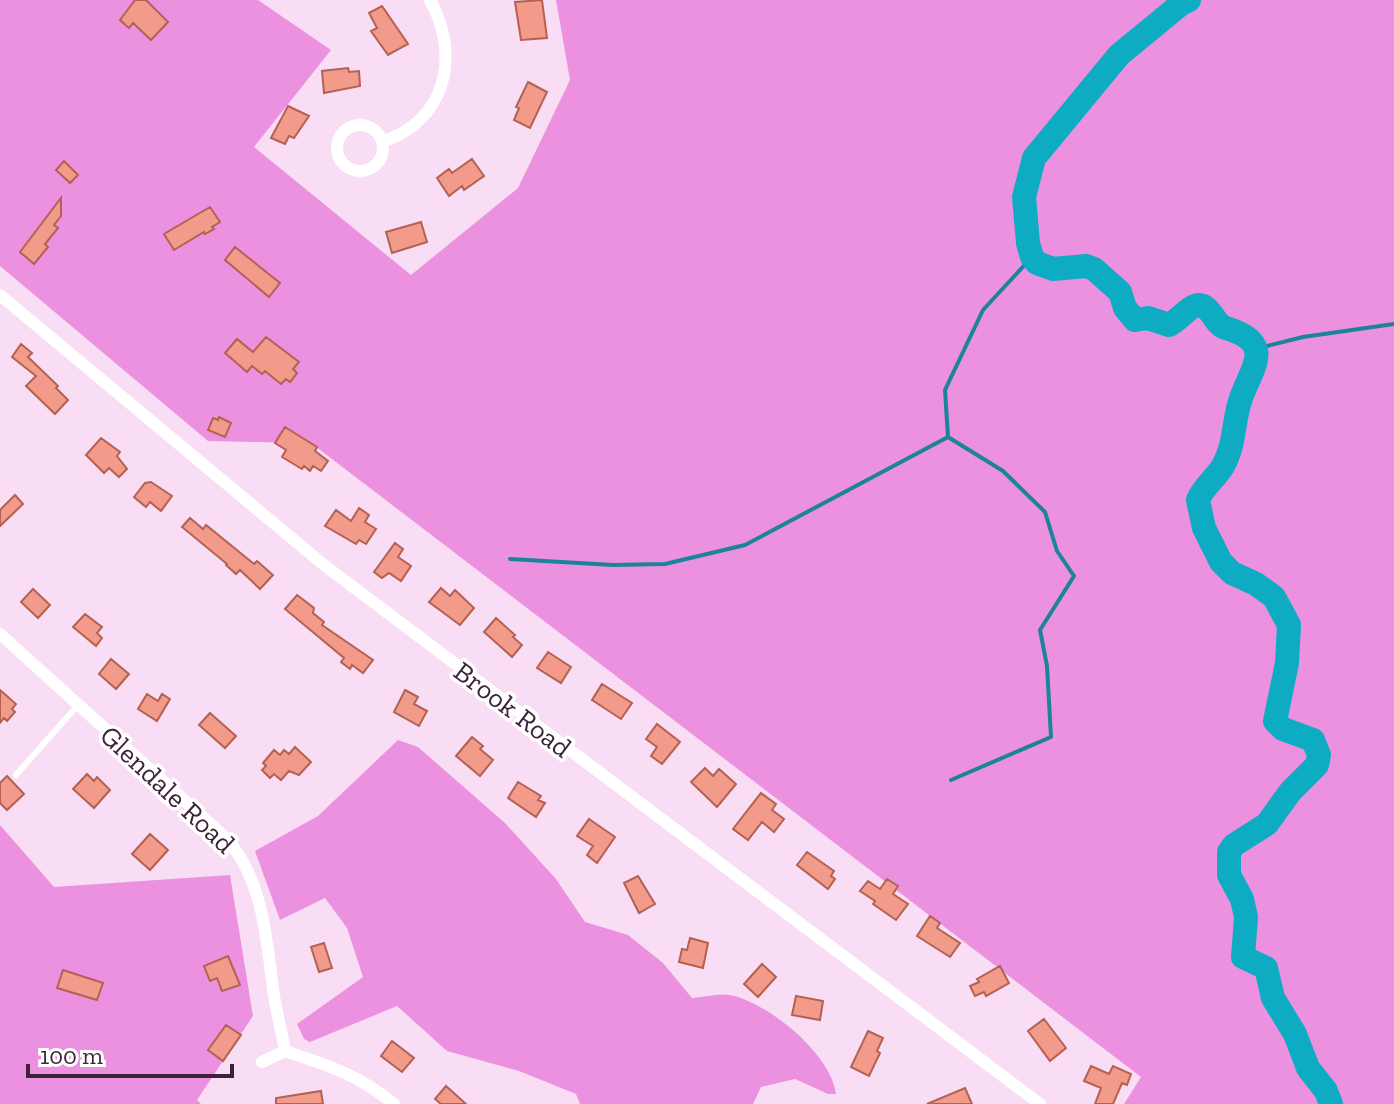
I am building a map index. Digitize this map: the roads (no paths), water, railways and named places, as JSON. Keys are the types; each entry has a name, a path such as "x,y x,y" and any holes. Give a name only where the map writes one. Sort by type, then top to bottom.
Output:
{"street":[{"path":"382,142 401,135 415,125 432,107 439,92 445,69 446,44 430,0"},
{"name":"Brook Road","path":"0,295 336,574 1040,1104"},
{"name":"Glendale Road","path":"0,634 226,838 244,862 260,901 285,1051"},
{"path":"262,1062 285,1051 350,1074 394,1104"}],"lane":[{"path":"16,775 78,705"}],"waterway":[{"path":"1189,0 1119,55 1034,158 1024,197 1028,243 1037,263 1053,269 1086,266 1094,269 1120,292 1125,308 1135,320 1148,318 1169,325 1199,305 1207,309 1222,326 1242,334 1256,350 1254,368 1240,401 1227,458 1198,500 1204,528 1221,562 1232,573 1274,597 1289,625 1287,663 1275,721 1283,729 1313,740 1319,755 1317,765 1290,792 1267,824 1234,845 1229,852 1229,875 1242,899 1246,917 1243,957 1266,968 1273,998 1295,1034 1308,1068 1326,1091 1331,1104"},
{"path":"510,559 613,565 665,564 745,545 948,437 945,390 983,310 1032,257"},
{"path":"1255,349 1303,337 1394,324"},
{"path":"948,437 1003,471 1045,512 1057,551 1074,576 1040,630 1047,666 1051,737 951,780"}]}
